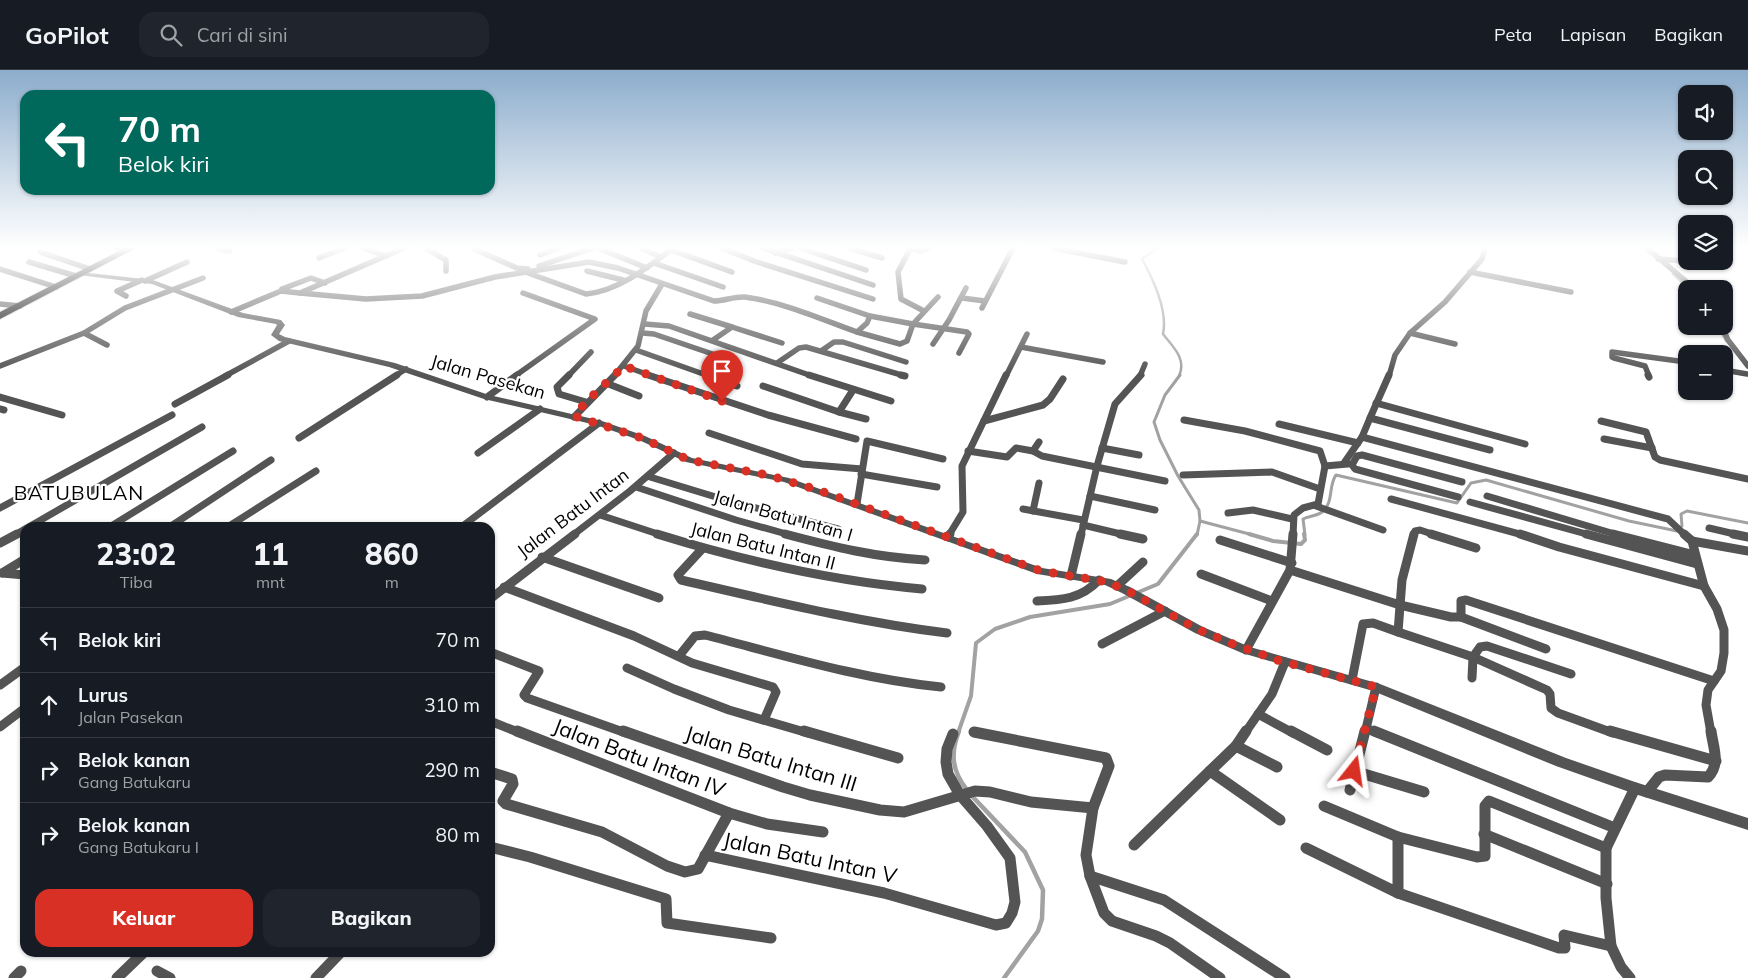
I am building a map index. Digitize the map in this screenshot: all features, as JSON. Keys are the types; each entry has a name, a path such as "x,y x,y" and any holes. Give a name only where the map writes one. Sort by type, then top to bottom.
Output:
{"highway":[{"path":"0,316 50,290"}],"street":[{"path":"121,290 117,292 126,296"},
{"path":"0,366 84,333 125,308 170,290"},
{"path":"176,290 231,312 278,322 281,325 275,335 289,341"},
{"path":"300,293 306,290"},
{"path":"231,312 281,291 350,298 410,297 448,290"},
{"path":"581,290 592,294 604,290"},
{"path":"574,416 624,366 636,350 643,333 645,312 658,290"},
{"path":"681,290 714,301 725,301 743,297 790,308 857,332 900,344 907,340 913,324 938,297"},
{"path":"846,290 873,299"},
{"path":"900,290 901,298 905,302 924,311"},
{"path":"933,344 965,290"},
{"path":"982,308 991,290"},
{"path":"1344,463 1360,440 1391,371 1395,355 1410,333 1445,302 1455,290"},
{"path":"1563,290 1571,292"},
{"path":"488,397 563,340 595,319 523,293"},
{"path":"817,298 870,316 969,333 960,352"},
{"path":"962,298 985,301"},
{"path":"0,304 20,306"},
{"path":"690,314 782,343"},
{"path":"857,332 867,323 870,316"},
{"path":"645,324 669,326 853,390 891,401"},
{"path":"713,340 732,326"},
{"path":"84,333 107,345"},
{"path":"643,333 657,335 736,362"},
{"path":"1410,333 1455,344"},
{"path":"948,537 963,512 962,466 1027,334"},
{"path":"1726,335 1748,366"},
{"path":"175,404 289,341"},
{"name":"Jalan Pasekan","path":"289,341 406,369 488,397 574,416 642,438 695,462 786,480 1041,571 1099,580 1117,586 1199,630 1246,650 1376,687 1562,762 1641,790 1748,824"},
{"path":"821,351 834,342 843,342 906,362"},
{"path":"777,363 803,346 905,376"},
{"path":"1021,348 1104,362"},
{"path":"636,350 737,386"},
{"path":"586,402 559,394 557,387 591,352"},
{"path":"1649,377 1645,366 1614,358 1612,357 1612,352 1678,361"},
{"path":"1071,576 1097,466 1117,400 1142,373 1145,364"},
{"path":"624,366 770,416 809,428 856,439"},
{"path":"300,438 406,369"},
{"path":"1733,372 1748,374"},
{"path":"984,421 1043,405 1050,399 1063,379"},
{"path":"606,383 639,396"},
{"path":"763,386 839,412 866,419"},
{"path":"839,412 853,390"},
{"path":"0,397 62,415"},
{"path":"1376,403 1525,444"},
{"path":"478,453 540,409"},
{"path":"0,508 172,415"},
{"path":"1370,418 1490,450"},
{"path":"1184,420 1245,431 1320,451 1325,466 1319,500 1316,506"},
{"path":"1601,421 1645,431 1655,457 1660,460 1748,479"},
{"path":"468,522 600,424"},
{"path":"1279,424 1360,440 1668,518 1692,540 1748,551"},
{"path":"36,522 202,427"},
{"path":"709,433 802,464 861,472 937,487"},
{"path":"1604,439 1652,448"},
{"path":"857,504 867,441 943,459"},
{"path":"1034,451 1039,442"},
{"path":"968,451 1004,458 1010,456 1016,448 1034,451 1042,456 1165,481"},
{"path":"1102,448 1139,455"},
{"path":"118,522 234,451"},
{"name":"Jalan Batu Intan","path":"495,595 542,557 650,477 674,453"},
{"path":"1352,465 1357,456 1362,455 1462,482"},
{"path":"177,522 271,460"},
{"path":"1325,466 1344,463 1352,465 1355,469 1458,497"},
{"path":"235,522 316,471"},
{"path":"1183,475 1272,472 1320,489"},
{"path":"650,477 838,530"},
{"path":"1033,510 1039,482"},
{"name":"Jalan Batu Intan I","path":"636,487 736,520 848,551 889,558 925,560"},
{"path":"1090,496 1155,510"},
{"path":"1487,496 1584,526 1695,555"},
{"path":"1391,499 1506,529 1566,549 1704,586"},
{"path":"1470,502 1697,564"},
{"path":"1246,650 1291,567 1292,519 1295,512 1316,506 1383,530"},
{"path":"1023,509 1143,539"},
{"path":"1228,513 1253,510 1292,519"},
{"name":"Jalan Batu Intan II","path":"600,515 702,549 830,580 922,590"},
{"path":"1709,528 1748,537"},
{"path":"1398,632 1402,580 1415,531 1420,530 1476,548"},
{"path":"0,543 20,531"},
{"path":"1220,540 1400,605 1451,617 1461,617 1546,649"},
{"path":"1627,977 1611,946 1606,898 1606,848 1614,828 1641,790 1658,777 1665,775 1708,777 1713,772 1716,761 1706,705 1708,690 1721,670 1724,653 1724,630 1717,609 1704,586 1692,540"},
{"path":"702,549 678,575 679,578 838,616 896,627 947,633"},
{"path":"542,557 659,598"},
{"path":"1,573 20,562"},
{"path":"1117,586 1143,562"},
{"path":"1,573 20,575"},
{"path":"1201,574 1272,601"},
{"path":"1037,601 1084,595 1099,580"},
{"path":"504,587 634,636 692,663 776,689 764,720"},
{"path":"1461,617 1461,601 1466,600 1714,681"},
{"path":"1102,644 1164,611"},
{"path":"1352,680 1363,624 1373,623 1473,657 1547,690 1550,694 1552,708 1558,712 1639,741 1716,761"},
{"path":"679,656 695,636 705,635 821,667 913,685 941,687"},
{"path":"1472,678 1473,657 1480,647 1487,646 1571,674"},
{"name":"Jalan Batu Intan III","path":"495,654 539,671 526,690 524,695 527,698 792,790 880,810 904,812 975,791 990,792 1031,802 1094,808"},
{"path":"1134,846 1236,746 1272,694 1285,662"},
{"path":"627,668 683,693 728,710 898,758"},
{"path":"0,685 20,671"},
{"path":"1350,790 1376,687"},
{"path":"0,726 20,712"},
{"path":"1258,714 1327,750"},
{"name":"Jalan Batu Intan IV","path":"495,723 729,812 706,855"},
{"path":"1366,728 1614,828"},
{"path":"974,732 1105,757 1109,766 1094,808 1086,855 1090,876 1104,912 1112,921 1156,936 1170,943 1220,978"},
{"path":"953,734 947,745 944,763 949,778 960,794"},
{"path":"1236,746 1277,767"},
{"path":"1210,771 1280,820"},
{"path":"1354,771 1424,792"},
{"name":"Jalan Batu Intan V","path":"495,774 512,779 513,784 503,798 506,804 602,832 667,866 690,872 698,869 706,855 884,893 996,925 1002,924 1009,920 1015,904 1015,888 1010,869 1011,858 960,794"},
{"path":"1324,806 1398,837 1477,857 1486,854 1484,834 1485,806 1489,801 1606,848"},
{"path":"729,812 767,824 823,832"},
{"path":"1484,834 1606,884"},
{"path":"1398,837 1398,893"},
{"path":"495,848 530,857 666,899 668,903 665,920 667,923 771,938"},
{"path":"1306,848 1398,893 1559,948 1564,948 1564,935 1611,946"},
{"path":"1090,876 1164,900 1285,978"},
{"path":"117,978 139,957"},
{"path":"316,978 336,957"},
{"path":"157,971 170,978"}],"waterway":[{"path":"1157,290 1163,315 1163,334 1180,359 1181,370 1179,376"},
{"path":"1723,335 1726,341"},
{"path":"1180,375 1165,395 1154,422 1160,440 1178,476 1199,510 1200,521"},
{"path":"1305,535 1303,519 1320,513 1326,508 1336,475 1457,503 1471,483 1486,480 1629,521 1677,531 1682,526 1681,514 1687,511 1748,523"},
{"path":"1197,535 1200,521"},
{"path":"1200,521 1253,535"},
{"path":"958,733 971,696 976,643 995,629 1030,617 1110,604 1158,584 1197,534"},
{"path":"1249,534 1273,541 1301,544 1305,540 1304,534"},
{"path":"959,731 954,747 954,762 958,776 967,790"},
{"path":"971,795 1025,852 1043,890 1042,919 1038,931 1004,978"}],"district":[{"name":"BATUBULAN","path":"79,493"}],"route":[{"path":"722,401 624,366 574,416 616,428 652,442 689,460 712,466 767,475 815,489 1041,571 1107,582 1126,590 1199,630 1258,654 1376,687 1354,771"}]}
